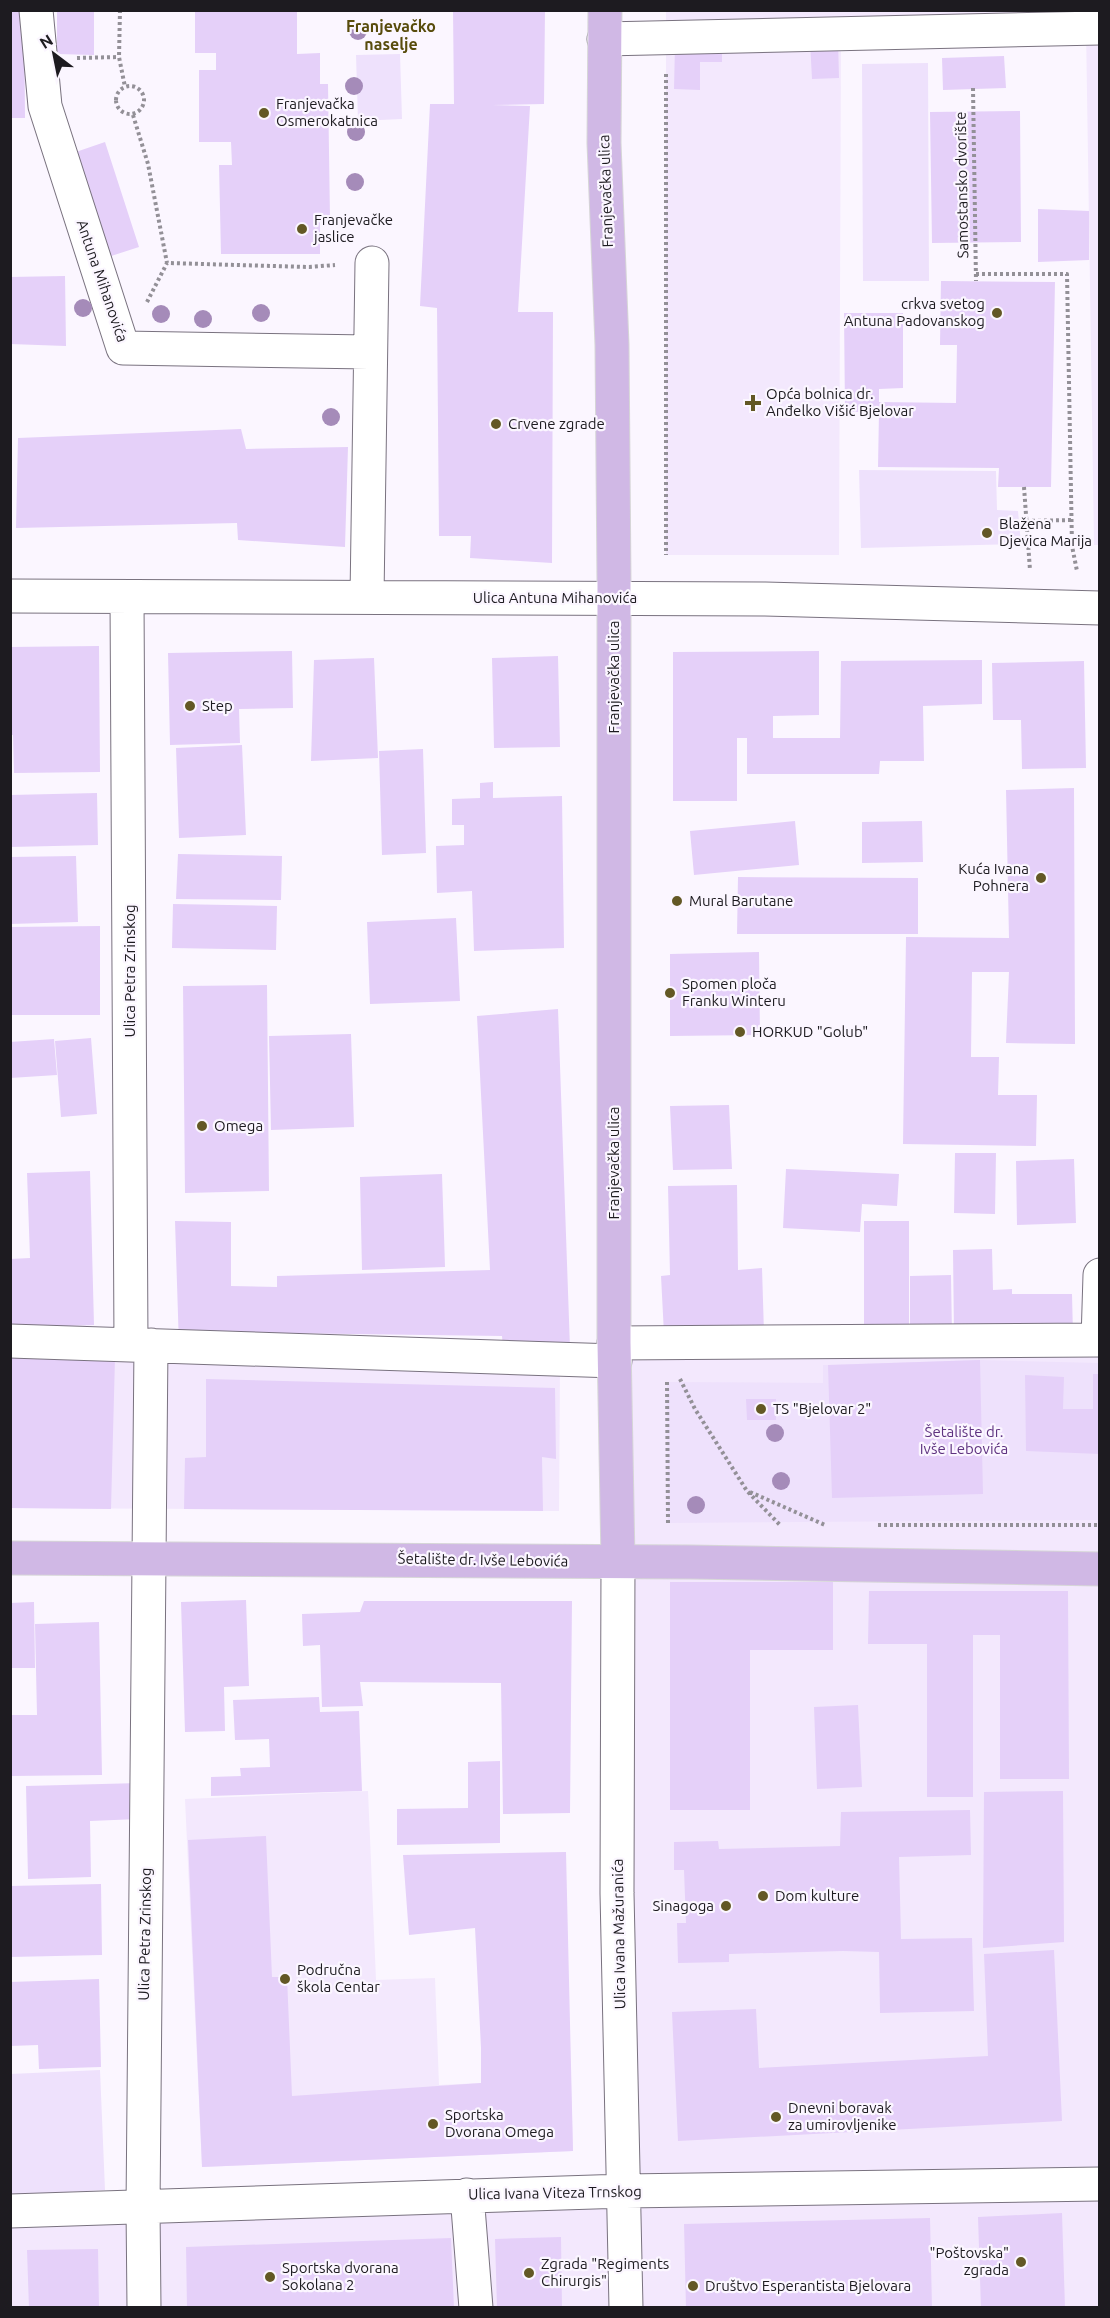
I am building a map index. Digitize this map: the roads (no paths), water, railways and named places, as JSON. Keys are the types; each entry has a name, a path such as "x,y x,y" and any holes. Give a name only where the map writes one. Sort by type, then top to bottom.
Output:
{"main road":[{"name":"Franjevačka ulica","path":"605,25 604,143 612,345 615,1352 618,1561"},
{"name":"Šetalište dr. Ivše Lebovića","path":"10,1558 618,1561 1100,1569"}],"street":[{"name":"Antuna Mihanovića","path":"36,10 45,106 123,348 369,352"},
{"path":"605,25 666,37 1100,27"},
{"path":"367,597 372,263"},
{"name":"Ulica Antuna Mihanovića","path":"10,596 765,599 1100,608"},
{"name":"Ulica Petra Zrinskog","path":"127,597 141,1345 149,1560 142,2206 144,2307"},
{"path":"10,1341 615,1352 663,1343 1099,1340 1100,1275"},
{"name":"Ulica Ivana Mažuranića","path":"618,1561 617,1893 626,2307"},
{"name":"Ulica Ivana Viteza Trnskog","path":"10,2211 625,2191 1100,2184"},
{"path":"467,2195 476,2307"}],"place":[{"name":"Franjevačka Osmerokatnica","path":"264,113"},
{"name":"Franjevačke jaslice","path":"302,229"},
{"name":"crkva svetog Antuna Padovanskog","path":"997,313"},
{"name":"Opća bolnica dr. Anđelko Višić Bjelovar","path":"753,403"},
{"name":"Crvene zgrade","path":"496,424"},
{"name":"Blažena Djevica Marija","path":"987,533"},
{"name":"Step","path":"190,706"},
{"name":"Kuća Ivana Pohnera","path":"1041,878"},
{"name":"Mural Barutane","path":"677,901"},
{"name":"Spomen ploča Franku Winteru","path":"670,993"},
{"name":"HORKUD \"Golub\"","path":"740,1032"},
{"name":"Omega","path":"202,1126"},
{"name":"TS \"Bjelovar 2\"","path":"761,1409"},
{"name":"Dom kulture","path":"763,1896"},
{"name":"Sinagoga","path":"726,1906"},
{"name":"Područna škola Centar","path":"285,1979"},
{"name":"Dnevni boravak za umirovljenike","path":"776,2117"},
{"name":"Sportska Dvorana Omega","path":"433,2124"},
{"name":"\"Poštovska\" zgrada","path":"1021,2262"},
{"name":"Zgrada \"Regiments Chirurgis\"","path":"529,2273"},
{"name":"Sportska dvorana Sokolana 2","path":"270,2277"},
{"name":"Društvo Esperantista Bjelovara","path":"693,2286"}],"district":[{"name":"Franjevačko naselje","path":"391,35"}]}
